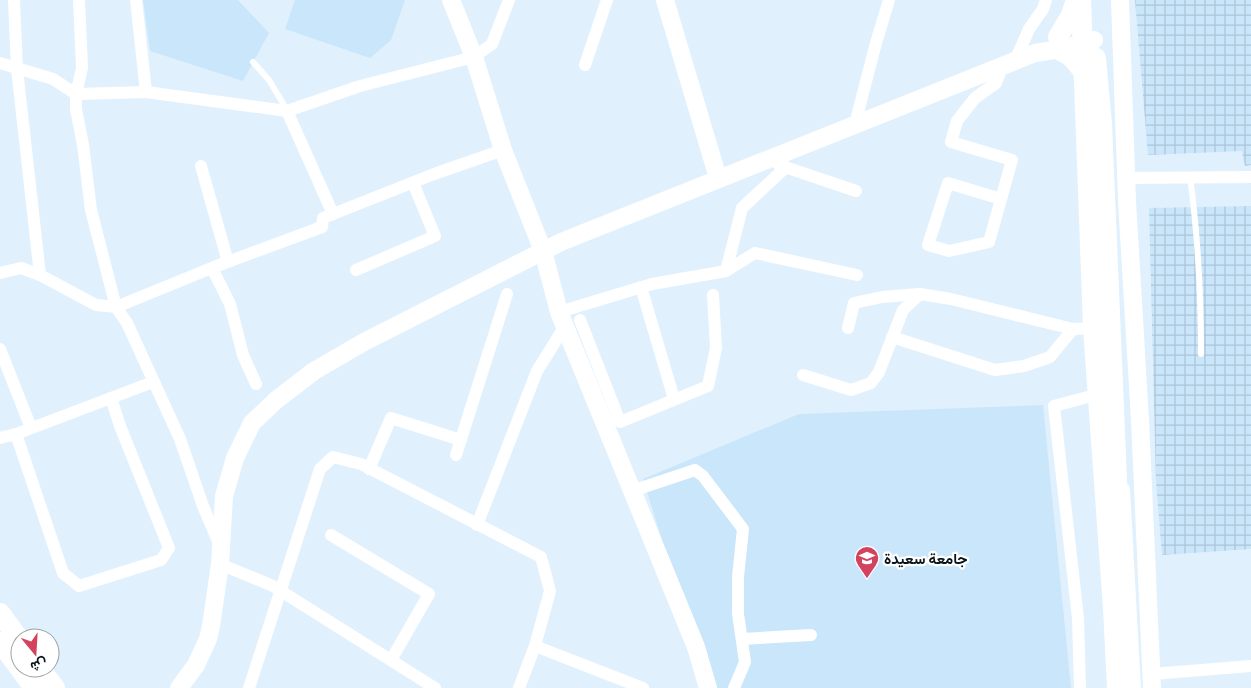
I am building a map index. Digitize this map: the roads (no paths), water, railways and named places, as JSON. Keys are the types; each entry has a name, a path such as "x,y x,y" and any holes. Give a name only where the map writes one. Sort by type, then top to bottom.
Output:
{"main road":[{"path":"1076,0 1058,43 1084,72"},
{"path":"1081,0 1102,124 1109,453 1117,688"},
{"path":"1093,0 1084,72 1093,328 1099,394 1123,526 1131,688"},
{"path":"1109,453 1109,688"},
{"path":"1109,453 1124,688"},
{"path":"0,613 11,628"},
{"path":"0,642 34,688"}],"street":[{"path":"14,0 17,69 40,275"},
{"path":"79,0 82,68 76,94 76,109 83,145 91,210 116,307 128,323 180,439 220,556 435,688"},
{"path":"136,0 146,92"},
{"path":"451,0 474,57 503,150 543,251 632,491 696,647 708,688"},
{"path":"0,63 53,79 76,94 146,92 287,111 360,86 474,57 492,44 509,0"},
{"path":"585,65 606,0"},
{"path":"665,0 718,178"},
{"path":"855,124 889,0"},
{"path":"1001,199 948,183 928,245 949,251 989,242 1012,160 951,142 958,120 975,98 996,82 1029,29 1044,9 1046,0"},
{"path":"1120,0 1126,178 1152,681 1251,666"},
{"path":"179,688 196,665 208,639 220,556 224,496 235,458 252,423 275,401 314,371 364,342 543,251 718,178 1058,43 1088,36"},
{"path":"287,111 333,214"},
{"path":"0,273 21,268 40,275 96,305 116,307 212,268 322,228 323,218 503,150"},
{"path":"765,160 856,191"},
{"path":"201,166 228,262"},
{"path":"726,271 742,208 786,167"},
{"path":"1126,178 1251,176"},
{"path":"356,270 435,236 413,183"},
{"path":"477,525 538,371 568,319 641,287 726,271 755,253 857,276"},
{"path":"212,268 230,304 243,355 256,384"},
{"path":"641,287 674,399"},
{"path":"456,455 507,294"},
{"path":"568,319 620,422 708,386 716,348 713,294"},
{"path":"848,328 854,303 882,297 920,294 951,299 1073,329 1093,328"},
{"path":"803,375 851,390 871,384 878,372 903,310 920,294"},
{"path":"892,337 995,370 1024,366 1050,356 1073,329"},
{"path":"0,349 31,428"},
{"path":"0,438 16,434 153,382"},
{"path":"1080,688 1078,618 1054,406 1099,394"},
{"path":"16,434 63,573 79,586 161,560 169,548 120,426 111,398"},
{"path":"370,469 391,418 461,440"},
{"path":"249,688 320,469 333,457 361,464 541,557 550,590 535,646 518,688"},
{"path":"632,491 696,470 704,476 743,528 738,577 738,614 745,662 734,688"},
{"path":"331,535 429,594 391,660"},
{"path":"742,639 811,635"},
{"path":"535,646 644,688"}],"lane":[{"path":"253,62 269,80 287,111"},
{"path":"1190,177 1197,226 1202,294 1201,354"}],"place":[{"name":"جامعة سعيدة","path":"867,579"}]}
